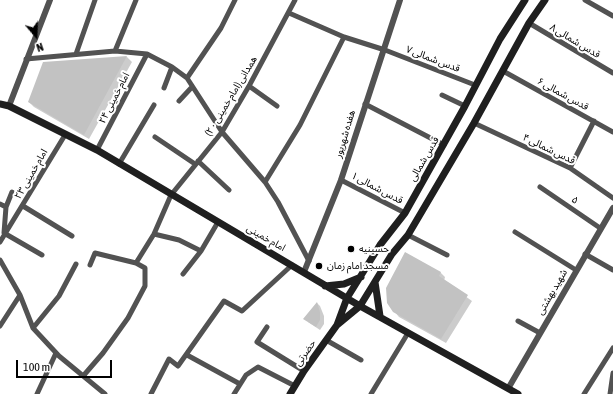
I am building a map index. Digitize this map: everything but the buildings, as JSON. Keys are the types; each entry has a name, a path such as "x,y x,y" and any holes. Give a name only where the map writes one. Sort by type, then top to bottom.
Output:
{"main road":[{"name":"قدس شمالی","path":"337,325 346,298 362,277 380,245 405,213 466,106 500,39 525,0"},
{"path":"337,325 360,306 392,254 408,235 474,123 529,24 545,0"},
{"path":"0,100 9,106"},
{"name":"امام خمینی","path":"0,104 9,106 97,150 171,195 292,264 325,286 408,333 509,387 518,394"},
{"path":"325,286 344,284 362,277"},
{"path":"375,282 380,316"},
{"name":"حضرتی","path":"290,394 304,371 337,325"}],"street":[{"path":"9,106 50,0"},
{"path":"76,54 95,0"},
{"path":"115,51 136,0"},
{"path":"187,78 221,28 235,0"},
{"name":"همدانی (امام خمینی ۲۰)","path":"136,263 154,234 171,195 222,132 249,86 295,0"},
{"name":"هفده شهریور","path":"304,272 341,180 365,104 385,50 400,0"},
{"path":"585,0 613,16"},
{"name":"۷ قدس شمالی","path":"289,13 344,37 385,50 475,86"},
{"name":"قدس شمالی ۸","path":"529,24 613,73"},
{"path":"265,182 300,125 344,37"},
{"path":"26,59 115,51 147,54 172,66 187,78 222,132 265,182 282,208 308,261"},
{"name":"امام خمینی ۲۴","path":"97,150 147,54"},
{"path":"164,88 172,66"},
{"name":"قدس شمالی ۶","path":"503,71 613,132"},
{"path":"180,101 192,86"},
{"path":"249,86 277,106"},
{"path":"442,95 466,106"},
{"path":"365,104 444,145"},
{"path":"119,164 154,105"},
{"path":"570,168 594,121"},
{"name":"قدس شمالی ۴","path":"474,123 570,168 613,198"},
{"name":"امام خمینی ۲۳","path":"0,242 4,233 23,206 64,134"},
{"path":"155,137 196,163 229,190"},
{"name":"قدس شمالی ۱","path":"341,180 405,213"},
{"name":"۵","path":"540,187 600,228"},
{"path":"12,192 6,207 4,233 42,255"},
{"path":"0,204 6,207"},
{"path":"23,206 72,236"},
{"name":"شهید بهشتی","path":"509,387 600,228 610,218 613,208"},
{"path":"183,274 201,251 218,222"},
{"path":"515,232 576,270"},
{"path":"154,234 179,240 201,251"},
{"path":"408,235 447,255"},
{"path":"84,375 111,342 128,318 145,286 145,268 136,263 95,253 90,265"},
{"path":"585,254 613,270"},
{"path":"0,260 20,295 33,328 56,353 106,394"},
{"path":"33,328 59,296 76,264"},
{"path":"151,394 169,359 178,366 224,301 242,311 292,264"},
{"path":"0,326 20,295"},
{"path":"518,321 540,333"},
{"path":"267,327 258,342 304,371"},
{"path":"372,394 408,333"},
{"path":"326,340 361,360"},
{"path":"584,394 613,348"},
{"path":"37,394 56,353"},
{"path":"187,355 240,384"},
{"path":"234,394 246,375 258,367 295,386"},
{"path":"610,394 613,373"}],"place":[{"name":"حسینیه","path":"351,249"},
{"name":"مسجد امام زمان","path":"319,266"}]}
